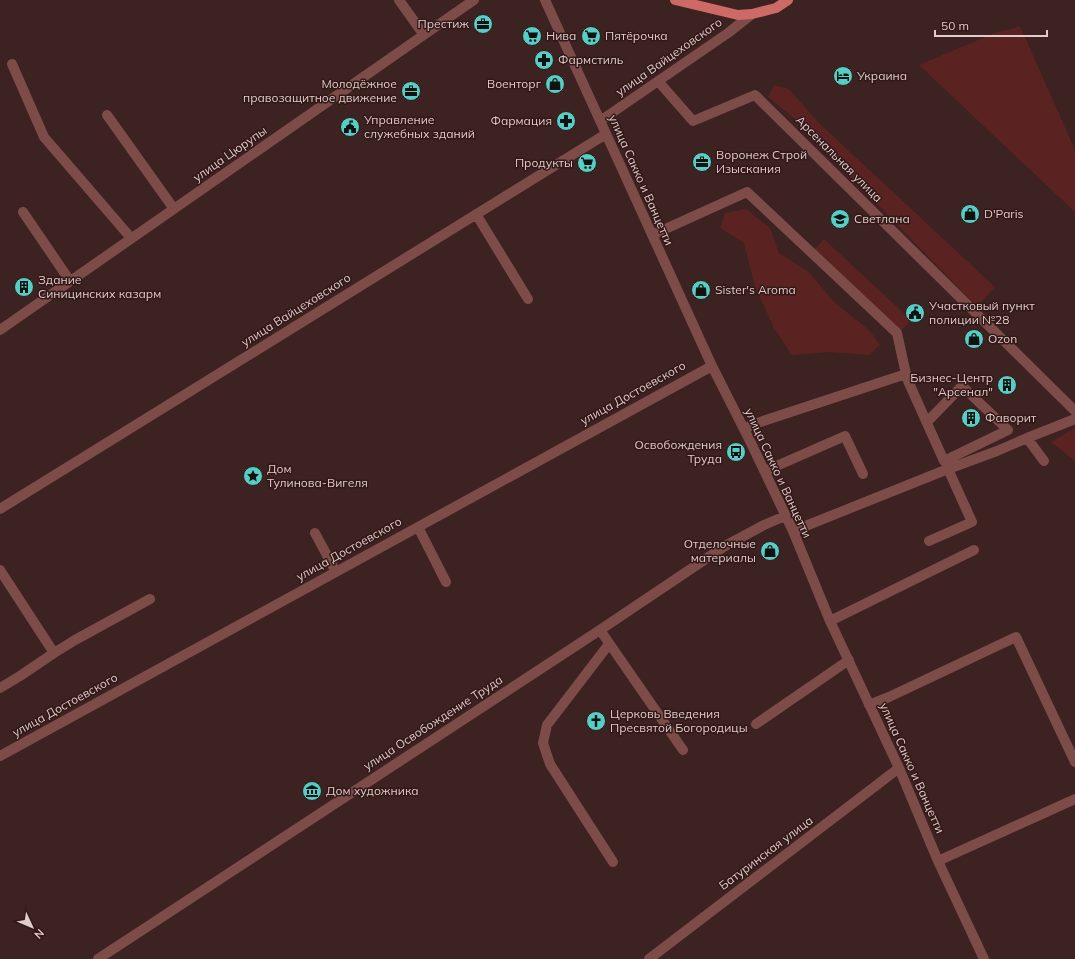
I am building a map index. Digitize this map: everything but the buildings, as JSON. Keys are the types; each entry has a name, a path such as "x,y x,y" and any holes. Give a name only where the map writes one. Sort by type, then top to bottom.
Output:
{"main road":[{"path":"675,0 738,15 752,14 776,8 788,0"}],"street":[{"path":"399,0 424,35"},
{"name":"улица Цюрупы","path":"0,330 474,0"},
{"name":"улица Сакко и Ванцетти","path":"545,0 712,366 765,471 793,531 830,621 899,768 938,861 984,959"},
{"name":"улица Вайцеховского","path":"600,120 728,33 752,14"},
{"path":"12,64 44,137 131,238"},
{"name":"Арсенальная улица","path":"658,81 693,121 755,95 1075,411"},
{"path":"107,115 174,209"},
{"name":"улица Вайцеховского","path":"0,509 606,134"},
{"path":"652,235 747,192 897,333 906,374 944,461 1008,430 962,386 927,422"},
{"path":"23,212 70,281"},
{"path":"476,214 528,299"},
{"name":"улица Достоевского","path":"0,756 712,366"},
{"path":"744,429 754,424 906,374"},
{"path":"793,531 997,451 1075,418"},
{"path":"765,471 845,436 863,474"},
{"path":"1026,438 1044,461"},
{"path":"984,442 997,451"},
{"path":"929,541 972,522 948,469"},
{"name":"улица Освобождение Труда","path":"98,959 600,630 725,546 764,525 785,516"},
{"path":"418,526 446,582"},
{"path":"315,533 336,572"},
{"path":"830,621 974,550"},
{"path":"0,570 54,653"},
{"path":"0,688 54,653 150,599"},
{"path":"600,630 683,750"},
{"path":"869,705 1016,637 1075,762"},
{"path":"609,644 547,725 543,743 550,764 613,862"},
{"path":"756,724 849,660"},
{"name":"Батуринская улица","path":"649,959 899,768"},
{"path":"938,861 1075,799"}],"shaded area":[{"path":"1020,26 1075,150 1075,212 919,65 997,32"},
{"path":"774,85 789,89 820,124 995,287 977,307 794,118 768,97"},
{"path":"746,209 770,228 779,253 809,272 833,301 870,331 880,345 869,355 829,352 792,355 774,328 755,287 744,243 720,228 725,213"},
{"path":"824,239 911,320 901,331 814,250"},
{"path":"1075,428 1075,461 1051,442"}],"place":[{"name":"Престиж","path":"483,24"},
{"name":"Нива","path":"532,36"},
{"name":"Пятёрочка","path":"591,36"},
{"name":"Фармстиль","path":"544,60"},
{"name":"Украина","path":"843,76"},
{"name":"Военторг","path":"555,84"},
{"name":"Молодёжное правозащитное движение","path":"411,91"},
{"name":"Фармация","path":"566,121"},
{"name":"Управление служебных зданий","path":"350,127"},
{"name":"Воронеж Строй Изыскания","path":"702,162"},
{"name":"Продукты","path":"587,163"},
{"name":"D'Paris","path":"970,214"},
{"name":"Светлана","path":"840,219"},
{"name":"Здание Синицинских казарм","path":"24,287"},
{"name":"Sister's Aroma","path":"701,290"},
{"name":"Участковый пункт полиции №28","path":"915,313"},
{"name":"Ozon","path":"974,339"},
{"name":"Бизнес-Центр \"Арсенал\"","path":"1007,385"},
{"name":"Фаворит","path":"971,418"},
{"name":"Освобождения Труда","path":"736,452"},
{"name":"Дом Тулинова-Вигеля","path":"253,476"},
{"name":"Отделочные материалы","path":"770,551"},
{"name":"Церковь Введения Пресвятой Богородицы","path":"596,721"},
{"name":"Дом художника","path":"312,791"}]}
